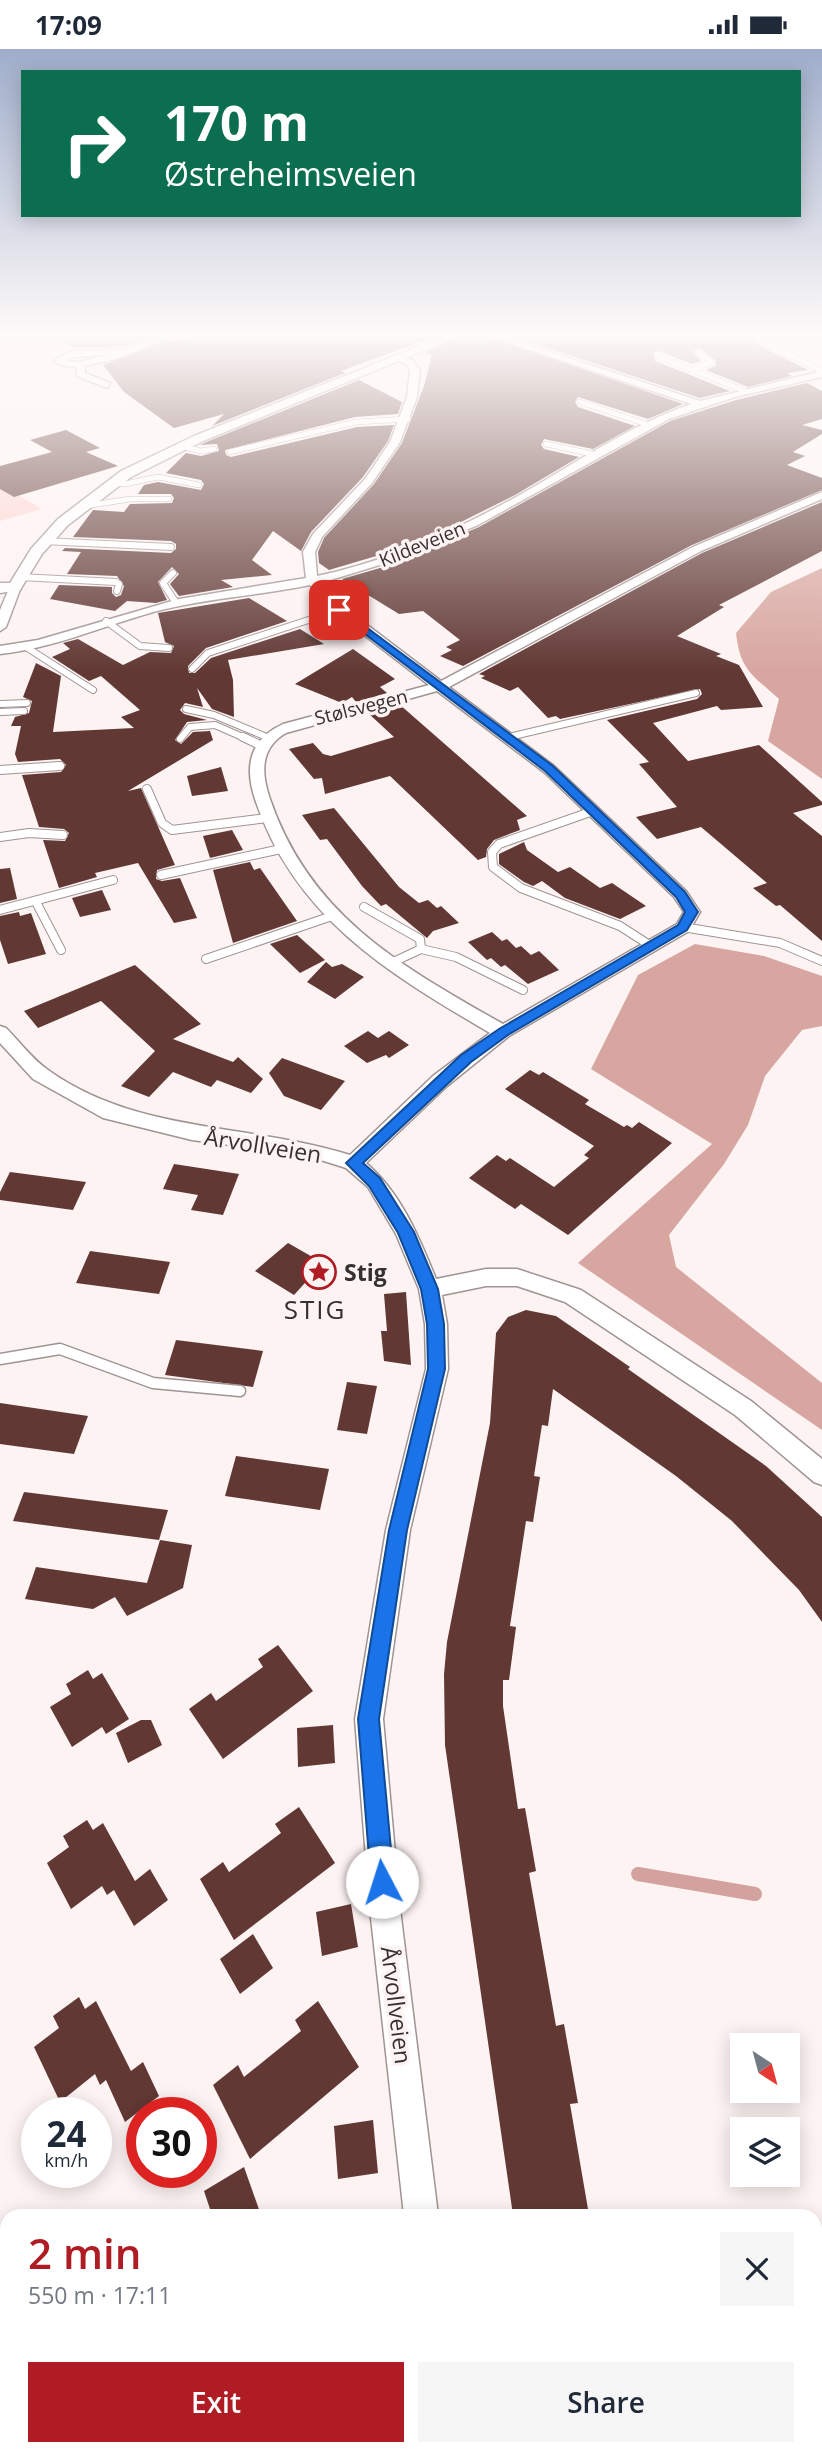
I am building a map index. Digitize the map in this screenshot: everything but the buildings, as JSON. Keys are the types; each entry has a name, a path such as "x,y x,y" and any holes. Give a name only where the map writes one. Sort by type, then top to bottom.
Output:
{"street":[{"path":"0,627 12,584 43,541 79,507 112,483 178,447"},
{"path":"353,1163 440,1081 503,1032 683,927 692,912 681,894 509,737 339,610 313,580 309,552 317,535 385,461 393,447"},
{"name":"Kildeveien","path":"0,650 26,647 106,621 176,603 313,580 384,559 473,523 543,488 610,447"},
{"name":"Stølsvegen","path":"266,742 308,721 441,685 697,549 822,495"},
{"path":"266,742 257,767 267,818 281,849 332,916 391,964 503,1032"},
{"name":"Årvollveien","path":"0,1032 40,1074 110,1113 192,1133 306,1148 353,1163 375,1182 406,1232 429,1289 436,1324 437,1369 398,1530 369,1719 385,1909 420,2209"},
{"path":"429,1289 499,1275 548,1285 573,1296 743,1408 822,1474"}],"lane":[{"path":"185,447 201,451 214,449"},
{"path":"230,452 250,447"},
{"path":"561,447 597,455"},
{"path":"112,483 125,484 158,477 199,485"},
{"path":"79,507 130,499 169,499"},
{"path":"43,541 171,547"},
{"path":"173,573 163,583 176,603"},
{"path":"12,584 116,583 119,584 117,591"},
{"path":"192,669 208,653 339,610"},
{"path":"106,621 140,646 169,648"},
{"path":"26,647 93,690"},
{"path":"509,737 696,693"},
{"path":"0,704 25,707 0,712"},
{"path":"186,709 202,709 266,742"},
{"path":"180,739 190,727 209,724 266,742"},
{"path":"0,770 60,766"},
{"path":"147,789 162,823 172,829 267,818"},
{"path":"593,811 499,844 492,852 493,867 521,888 620,926 651,946"},
{"path":"0,837 35,833 63,835"},
{"path":"161,875 281,849"},
{"path":"0,910 113,880"},
{"path":"36,902 61,950"},
{"path":"364,907 415,934 420,939 421,949"},
{"path":"206,960 332,916"},
{"path":"683,927 780,943 822,961"},
{"path":"391,964 421,949 456,957 523,990"},
{"path":"0,1359 60,1349 153,1383 240,1391"}],"shaded area":[{"path":"0,484 42,509 0,521"},
{"path":"822,568 822,779 768,741 779,699 749,671 741,656 736,633 771,592"},
{"path":"695,944 764,956 822,976 822,1026 802,1030 765,1076 748,1125 724,1164 669,1235 676,1267 822,1383 822,1430 578,1263 712,1144 591,1069 638,975"}],"waterway":[{"path":"638,1874 755,1894"}],"place":[{"name":"Stig","path":"319,1272"}],"district":[{"name":"STIG","path":"315,1309"}],"route":[{"path":"339,610 549,769 681,894 692,912 683,927 503,1032 466,1059 353,1163 375,1182 406,1232 429,1289 436,1324 437,1369 398,1530 369,1719 382,1882"}]}
